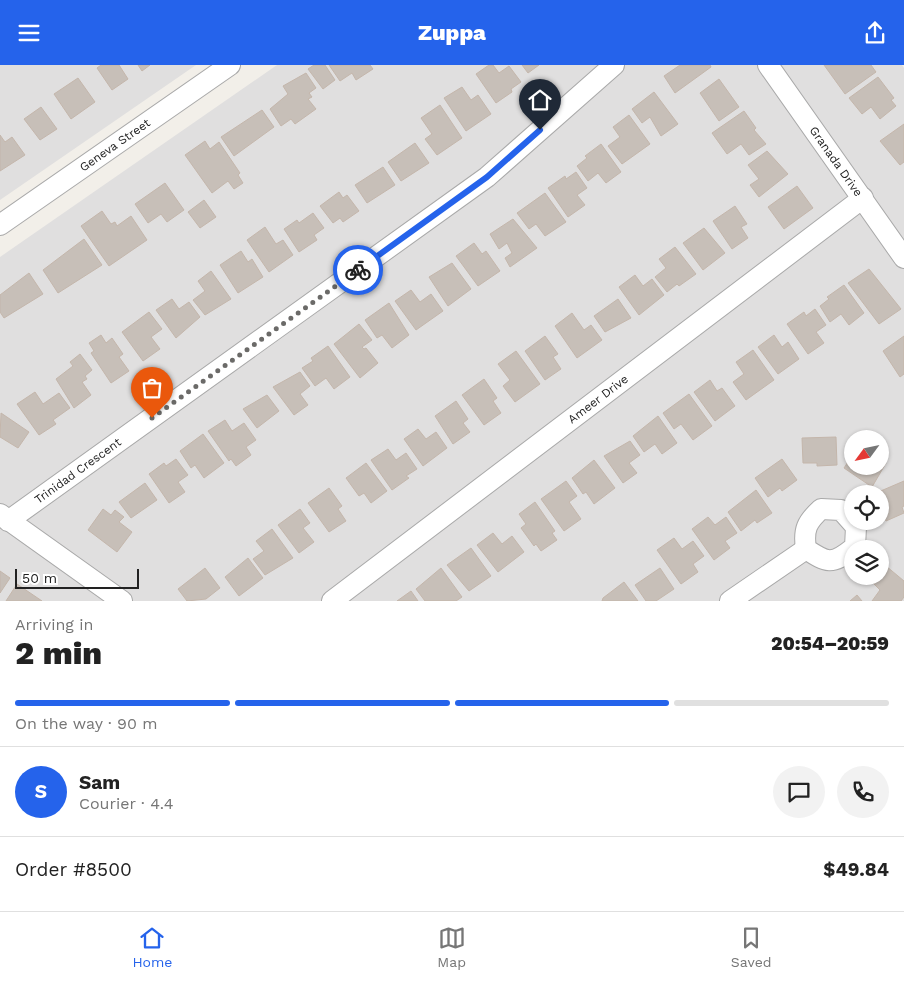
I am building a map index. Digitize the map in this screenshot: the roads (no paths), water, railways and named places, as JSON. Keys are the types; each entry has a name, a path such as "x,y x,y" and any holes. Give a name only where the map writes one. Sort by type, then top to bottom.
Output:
{"street":[{"name":"Geneva Street","path":"0,225 230,65"},
{"name":"Trinidad Crescent","path":"4,517 479,183 614,65"},
{"name":"Granada Drive","path":"768,65 904,258"},
{"name":"Ameer Drive","path":"332,601 863,198"},
{"path":"844,556 839,560 823,561 806,549 804,534 807,522 821,509 841,510 856,527 855,540"},
{"path":"4,517 122,601"},
{"path":"730,601 806,549"}]}
